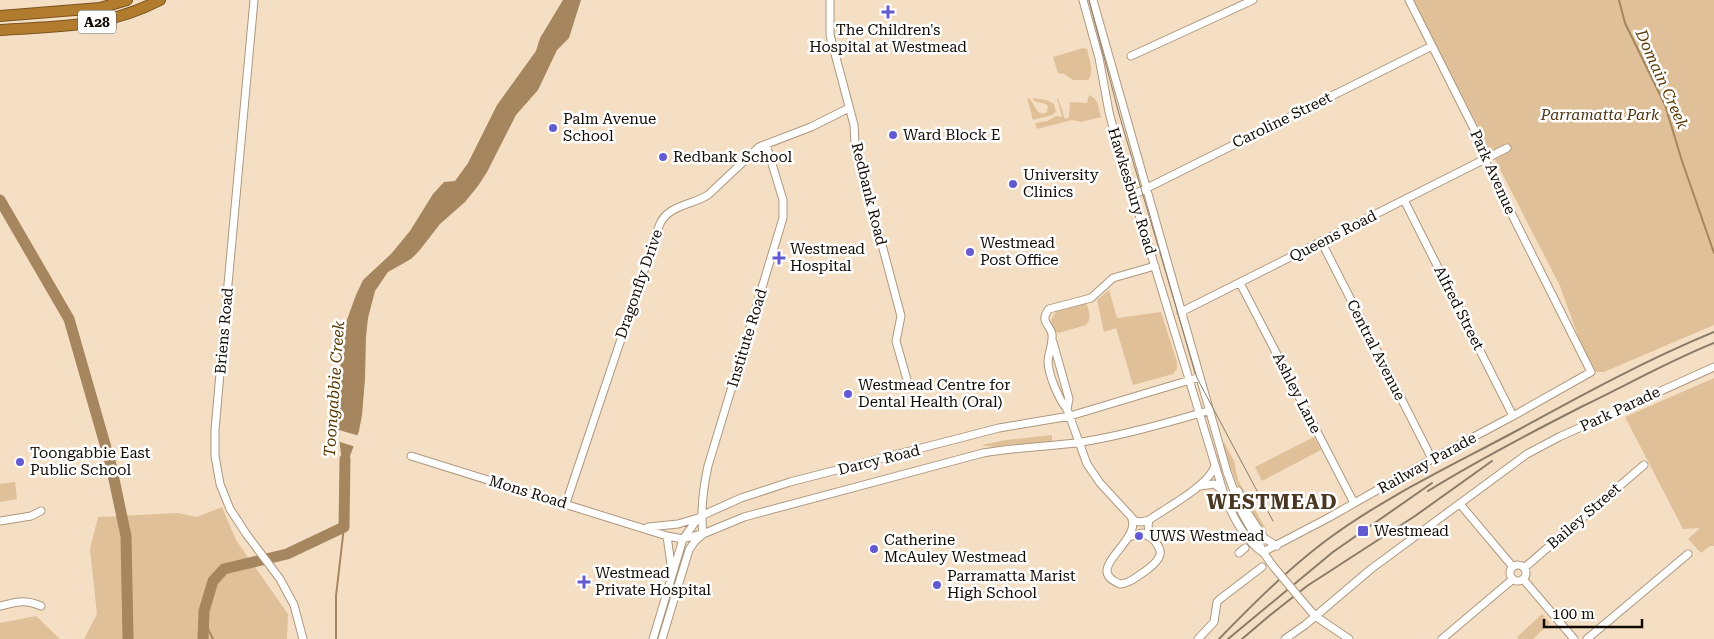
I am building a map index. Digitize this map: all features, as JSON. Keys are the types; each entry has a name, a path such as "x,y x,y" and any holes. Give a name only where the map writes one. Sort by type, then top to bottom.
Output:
{"highway":[{"name":"A28","path":"0,16 100,8 127,0"},
{"name":"A28","path":"0,30 95,23 132,14 160,0"}],"street":[{"name":"Briens Road","path":"254,0 215,430 215,456 220,484 230,509 280,579 294,605 303,639"},
{"name":"Redbank Road","path":"830,0 830,35 854,126 855,144 901,316 896,341 909,387"},
{"name":"Hawkesbury Road","path":"1083,0 1099,58 1110,117 1162,295 1223,491 1241,529 1252,545 1263,552"},
{"name":"Hawkesbury Road","path":"1093,0 1208,410 1242,513 1263,552 1303,602 1315,616 1348,639"},
{"path":"1131,56 1253,0"},
{"name":"Park Avenue","path":"1408,0 1484,149 1484,159 1591,372"},
{"name":"Caroline Street","path":"1133,194 1432,46"},
{"name":"Dragonfly Drive","path":"566,503 661,220 668,212 708,195 723,183 752,153 766,144 811,127 848,108"},
{"name":"Institute Road","path":"703,534 701,516 702,497 708,466 783,218 783,200 766,144"},
{"name":"Queens Road","path":"1181,312 1507,148"},
{"name":"Alfred Street","path":"1404,200 1514,416"},
{"name":"Central Avenue","path":"1321,242 1432,458"},
{"path":"1155,266 1113,278 1091,298 1049,309 1045,321 1052,332 1049,367 1061,402 1070,416 1087,464 1132,519 1138,522 1149,520 1199,486 1211,475 1215,465"},
{"name":"Ashley Lane","path":"1240,283 1354,503"},
{"name":"Park Parade","path":"1285,639 1370,569 1527,454 1559,437 1714,367"},
{"name":"Railway Parade","path":"1263,552 1277,546 1432,458 1514,416 1591,372"},
{"path":"1190,380 1200,377"},
{"name":"Darcy Road","path":"653,639 683,539 691,526 701,516 741,498 790,482 999,428 1070,416 1190,380"},
{"name":"Darcy Road","path":"662,639 689,550 703,534 721,525 753,514 983,453 1003,449 1079,442 1128,433 1208,410"},
{"name":"Mons Road","path":"411,456 645,527 667,536 683,539 703,534"},
{"name":"Bailey Street","path":"1524,568 1644,465"},
{"name":"Hawkesbury Road","path":"1227,472 1247,512 1264,538 1277,546"},
{"path":"1199,486 1214,484 1223,491"},
{"path":"1460,504 1513,567"},
{"path":"0,521 31,516 41,511"},
{"name":"Mons Road","path":"645,527 678,524 701,516"},
{"path":"1132,519 1133,529 1129,537 1108,565 1108,574 1120,584 1128,582 1157,562 1160,548 1148,528 1149,520"},
{"path":"1129,537 1142,533 1154,539"},
{"path":"667,536 672,575"},
{"path":"1587,639 1688,554"},
{"path":"1512,579 1510,571 1518,565 1524,568 1526,572 1523,579"},
{"path":"1198,639 1214,622 1217,602 1262,567"},
{"path":"1442,639 1512,579 1523,579"},
{"path":"1523,579 1574,639"},
{"path":"0,606 19,601 31,602 41,606"},
{"path":"653,639 663,617 671,609"}],"green space":[{"name":"Parramatta Park","path":"1413,0 1714,0 1714,325 1604,372 1591,372 1560,286"},
{"path":"1083,48 1087,49 1091,65 1091,73 1088,80 1073,80 1064,74 1058,73 1053,57"},
{"path":"1089,95 1096,101 1101,117 1081,122 1072,120 1037,129 1035,123 1047,121 1056,116 1062,117 1057,98 1065,119 1069,117 1070,102 1087,103"},
{"path":"1027,98 1030,99 1038,112 1043,114 1047,112 1048,106 1033,100 1033,98 1047,100 1054,104 1056,112 1052,115 1033,120"},
{"path":"1109,290 1117,318 1161,312 1177,362 1177,369 1173,374 1133,385 1116,328 1104,332 1097,300"},
{"path":"1083,302 1087,305 1090,315 1086,325 1059,333 1054,331 1051,320 1057,310"},
{"path":"1714,378 1714,546 1710,546 1701,553 1688,539 1700,528 1683,529 1625,417"},
{"path":"1052,435 1052,442 995,447 981,445 1006,440"},
{"path":"1314,437 1321,450 1262,481 1255,467"},
{"path":"1224,442 1234,461 1238,480 1267,531 1262,533 1240,492 1223,448"},
{"path":"15,482 17,499 0,502 0,484"},
{"path":"222,507 236,540 288,614 287,639 84,639 97,614 90,549 98,517 178,513 197,517"},
{"path":"1542,614 1550,623 1533,639 1519,639 1517,637"},
{"path":"36,616 60,639 0,639 0,623"}],"shaded area":[{"name":"Toongabbie Creek","path":"563,0 581,0 569,38 557,50 538,90 516,115 478,186 465,202 440,224 411,259 388,272 375,291 368,318 366,337 362,415 359,431 344,473 337,426 341,355 345,325 356,295 363,280 391,254 410,231 433,194 444,182 455,181 468,163 497,105 536,51 540,38"}],"pier":[{"path":"335,429 360,436 356,447 337,441"}],"waterway":[{"name":"Domain Creek","path":"1619,0 1625,23 1665,105 1714,253"},
{"name":"Toongabbie Creek","path":"0,200 69,319 111,465 126,536 128,639"},
{"name":"Toongabbie Creek","path":"203,639 204,611 213,581 224,569 287,554 344,527 345,459"},
{"path":"336,639 336,596 344,527"},
{"path":"203,619 213,639"}],"tram line":[{"path":"1089,0 1119,114 1197,378 1273,521"}],"railway":[{"path":"1219,639 1283,576 1324,542 1370,510 1614,378 1714,332"},
{"path":"1428,491 1543,426 1664,365 1714,343"},
{"path":"1242,639 1307,586 1415,516 1492,461"},
{"path":"1228,639 1333,552 1432,483"}],"place":[{"name":"The Children's Hospital at Westmead","path":"888,12"},
{"name":"Palm Avenue School","path":"553,128"},
{"name":"Ward Block E","path":"893,135"},
{"name":"Redbank School","path":"663,157"},
{"name":"University Clinics","path":"1013,184"},
{"name":"Westmead Post Office","path":"970,252"},
{"name":"Westmead Hospital","path":"779,258"},
{"name":"Westmead Centre for Dental Health (Oral)","path":"848,394"},
{"name":"Toongabbie East Public School","path":"20,462"},
{"name":"Westmead","path":"1363,531"},
{"name":"UWS Westmead","path":"1139,536"},
{"name":"Catherine McAuley Westmead","path":"874,549"},
{"name":"Westmead Private Hospital","path":"584,582"},
{"name":"Parramatta Marist High School","path":"937,585"}],"district":[{"name":"WESTMEAD","path":"1272,502"}]}
